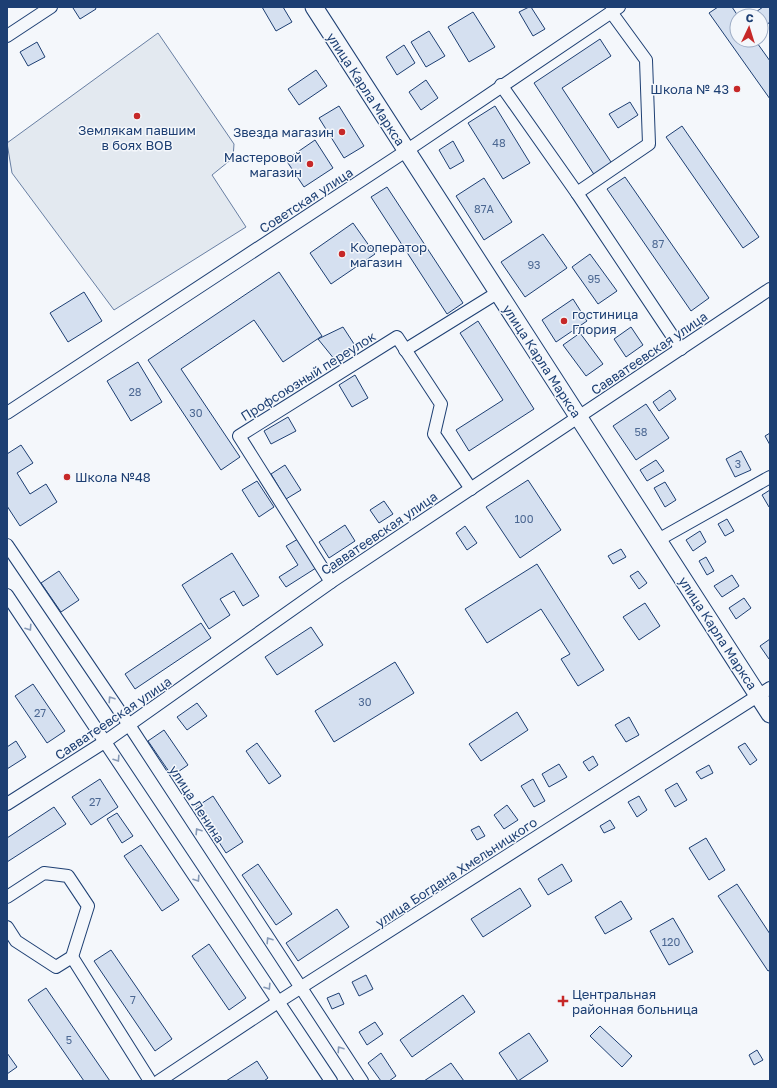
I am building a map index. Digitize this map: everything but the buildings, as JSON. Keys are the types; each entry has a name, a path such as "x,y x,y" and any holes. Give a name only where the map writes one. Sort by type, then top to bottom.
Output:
{"highway":[{"name":"улица Карла Маркса","path":"314,7 658,540 764,692 770,714"}],"street":[{"path":"7,36 51,7"},
{"path":"577,193 649,144 646,60 615,10"},
{"name":"Советская улица","path":"7,413 406,151 501,85 615,10"},
{"path":"501,85 577,193 681,349"},
{"name":"Савватеевская улица","path":"7,804 106,741 331,582 770,289"},
{"path":"471,489 434,434 441,404 405,350 497,292"},
{"name":"Профсоюзный переулок","path":"331,582 239,436 397,337 405,350"},
{"path":"658,540 770,477"},
{"name":"улица Ленина","path":"7,545 129,725 362,1081"},
{"path":"7,595 106,741 331,1081"},
{"name":"улица Богдана Хмельницкого","path":"159,1081 278,1002 764,692"},
{"path":"7,897 44,872 68,876 88,906 72,958 56,967 16,941 7,927"},
{"path":"72,958 150,1081"}],"shaded area":[{"path":"158,33 234,144 233,158 212,175 246,227 114,310 12,173 7,143"}],"place":[{"name":"Школа № 43","path":"737,89"},
{"name":"Землякам павшим в боях ВОВ","path":"137,116"},
{"name":"Звезда магазин","path":"342,132"},
{"name":"Мастеровой магазин","path":"310,164"},
{"name":"Кооператор магазин","path":"342,254"},
{"name":"гостиница Глория","path":"564,321"},
{"name":"Школа №48","path":"67,477"},
{"name":"Центральная районная больница","path":"563,1001"}]}
